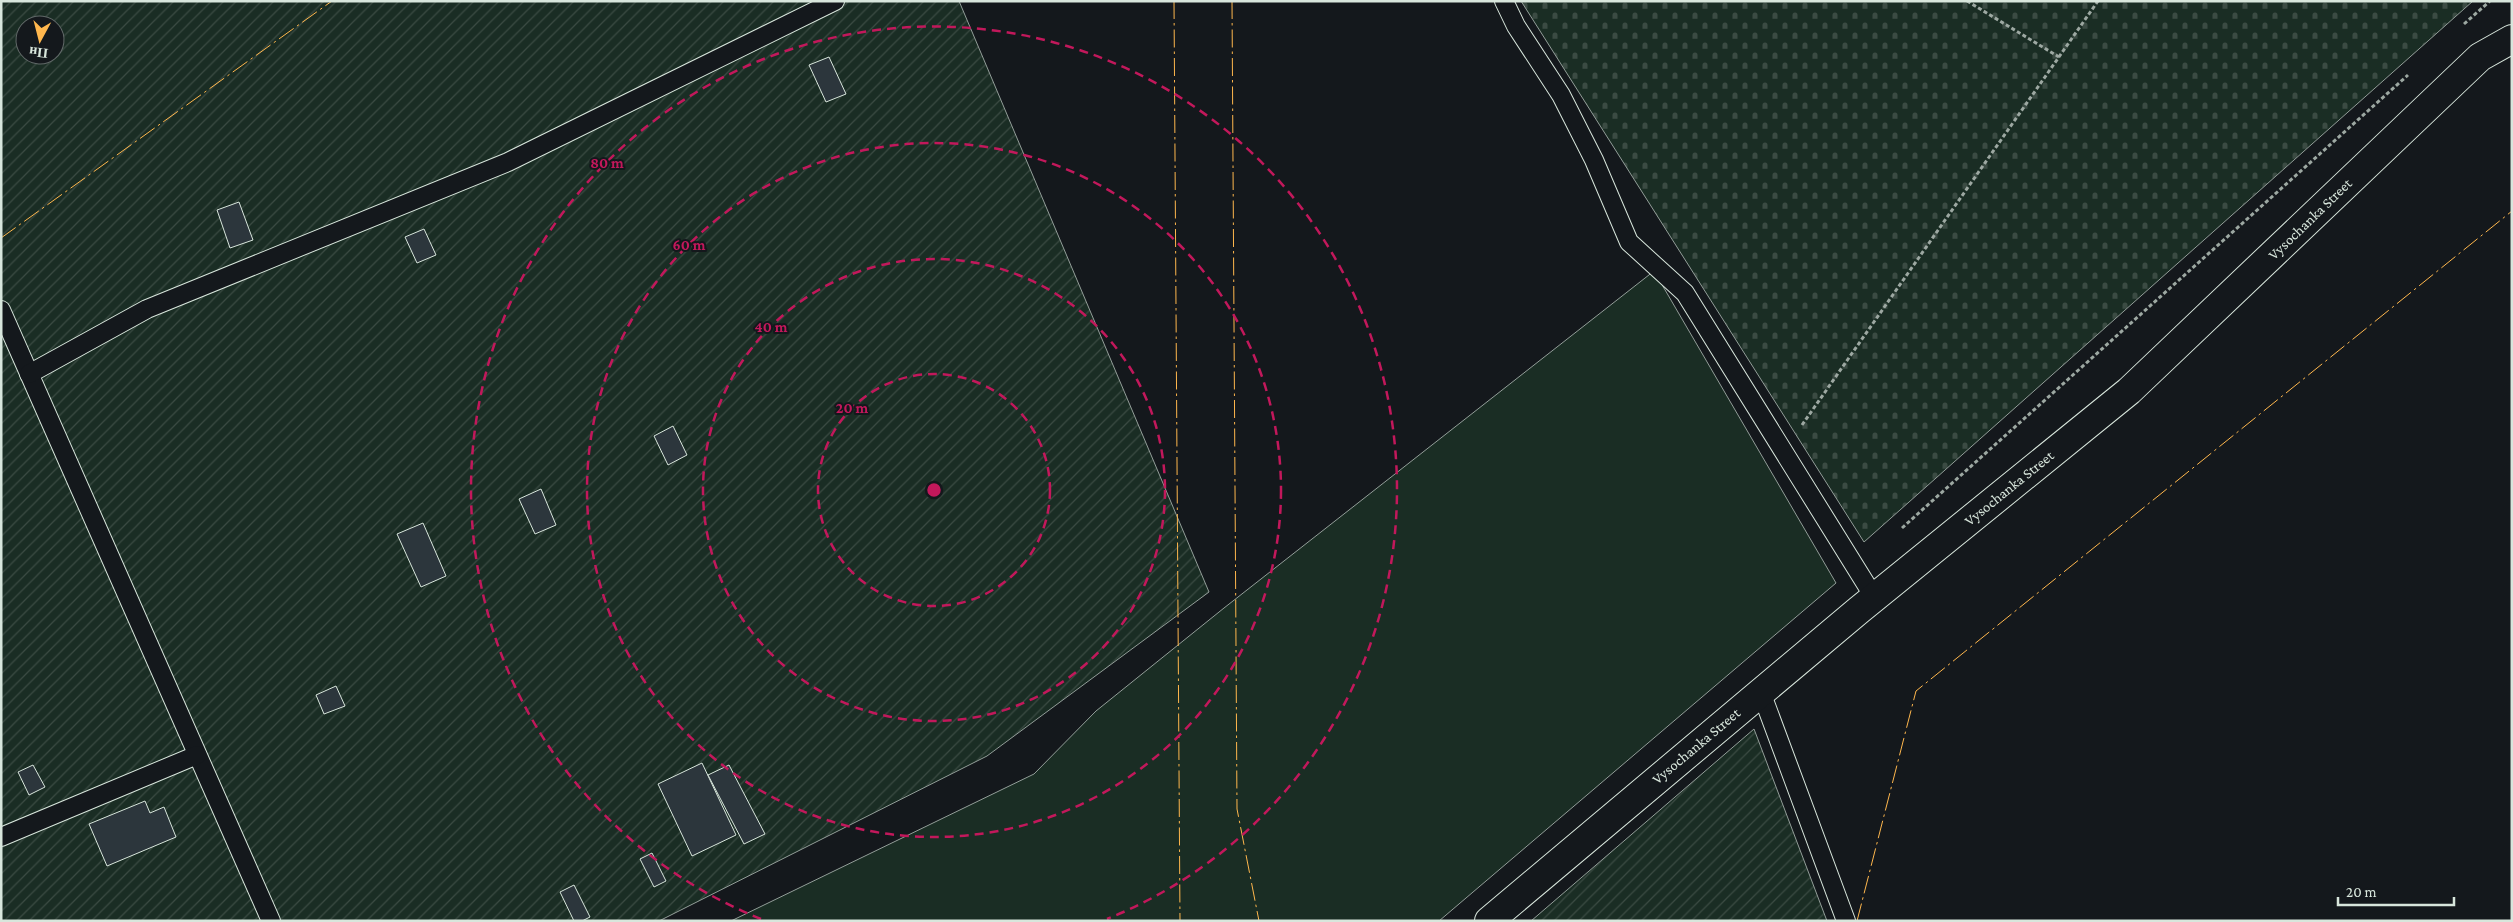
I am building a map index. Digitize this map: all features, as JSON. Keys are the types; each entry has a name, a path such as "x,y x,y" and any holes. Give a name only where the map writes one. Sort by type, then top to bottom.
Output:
{"street":[{"name":"Vysochanka Street","path":"1489,921 1874,597 2129,391 2480,57 2512,39"}],"lane":[{"path":"30,374 147,309 508,162 835,1"},
{"path":"1504,1 1516,26 1561,95 1594,160 1629,242 1684,293 1874,597"},
{"path":"1,310 271,921"},
{"path":"1761,692 1846,921"},
{"path":"1,837 197,755"}],"path":[{"path":"1967,1 2059,58"},
{"path":"1783,452 2098,1"},
{"path":"2461,28 2490,1"},
{"path":"1900,530 2409,74"}],"green space":[{"path":"1,1 959,1 1209,592 987,756 659,921 1,921"},
{"path":"1521,1 2473,1 1864,542"},
{"path":"1654,271 1836,583 1439,921 731,921 1034,774 1096,711 1224,608"},
{"path":"1754,729 1827,921 1531,921"}],"building":[{"path":"829,57 846,94 826,102 809,65"},
{"path":"239,202 253,240 230,248 217,210"},
{"path":"424,229 436,255 417,263 405,237"},
{"path":"673,426 687,455 668,465 654,436"},
{"path":"541,489 556,525 535,534 519,499"},
{"path":"423,523 446,576 421,587 397,534"},
{"path":"336,686 345,706 324,714 316,695"},
{"path":"702,763 736,835 692,856 658,784"},
{"path":"33,765 45,787 29,795 18,772"},
{"path":"729,765 765,834 744,844 708,775"},
{"path":"145,801 150,813 164,807 176,837 107,866 89,824"},
{"path":"652,853 666,881 654,887 640,859"},
{"path":"574,885 590,917 582,921 574,921 560,892"}],"power":[{"path":"1,238 332,1"},
{"path":"1174,1 1180,921"},
{"path":"1232,1 1237,809 1259,921"},
{"path":"1857,921 1916,691 2512,211"}]}
